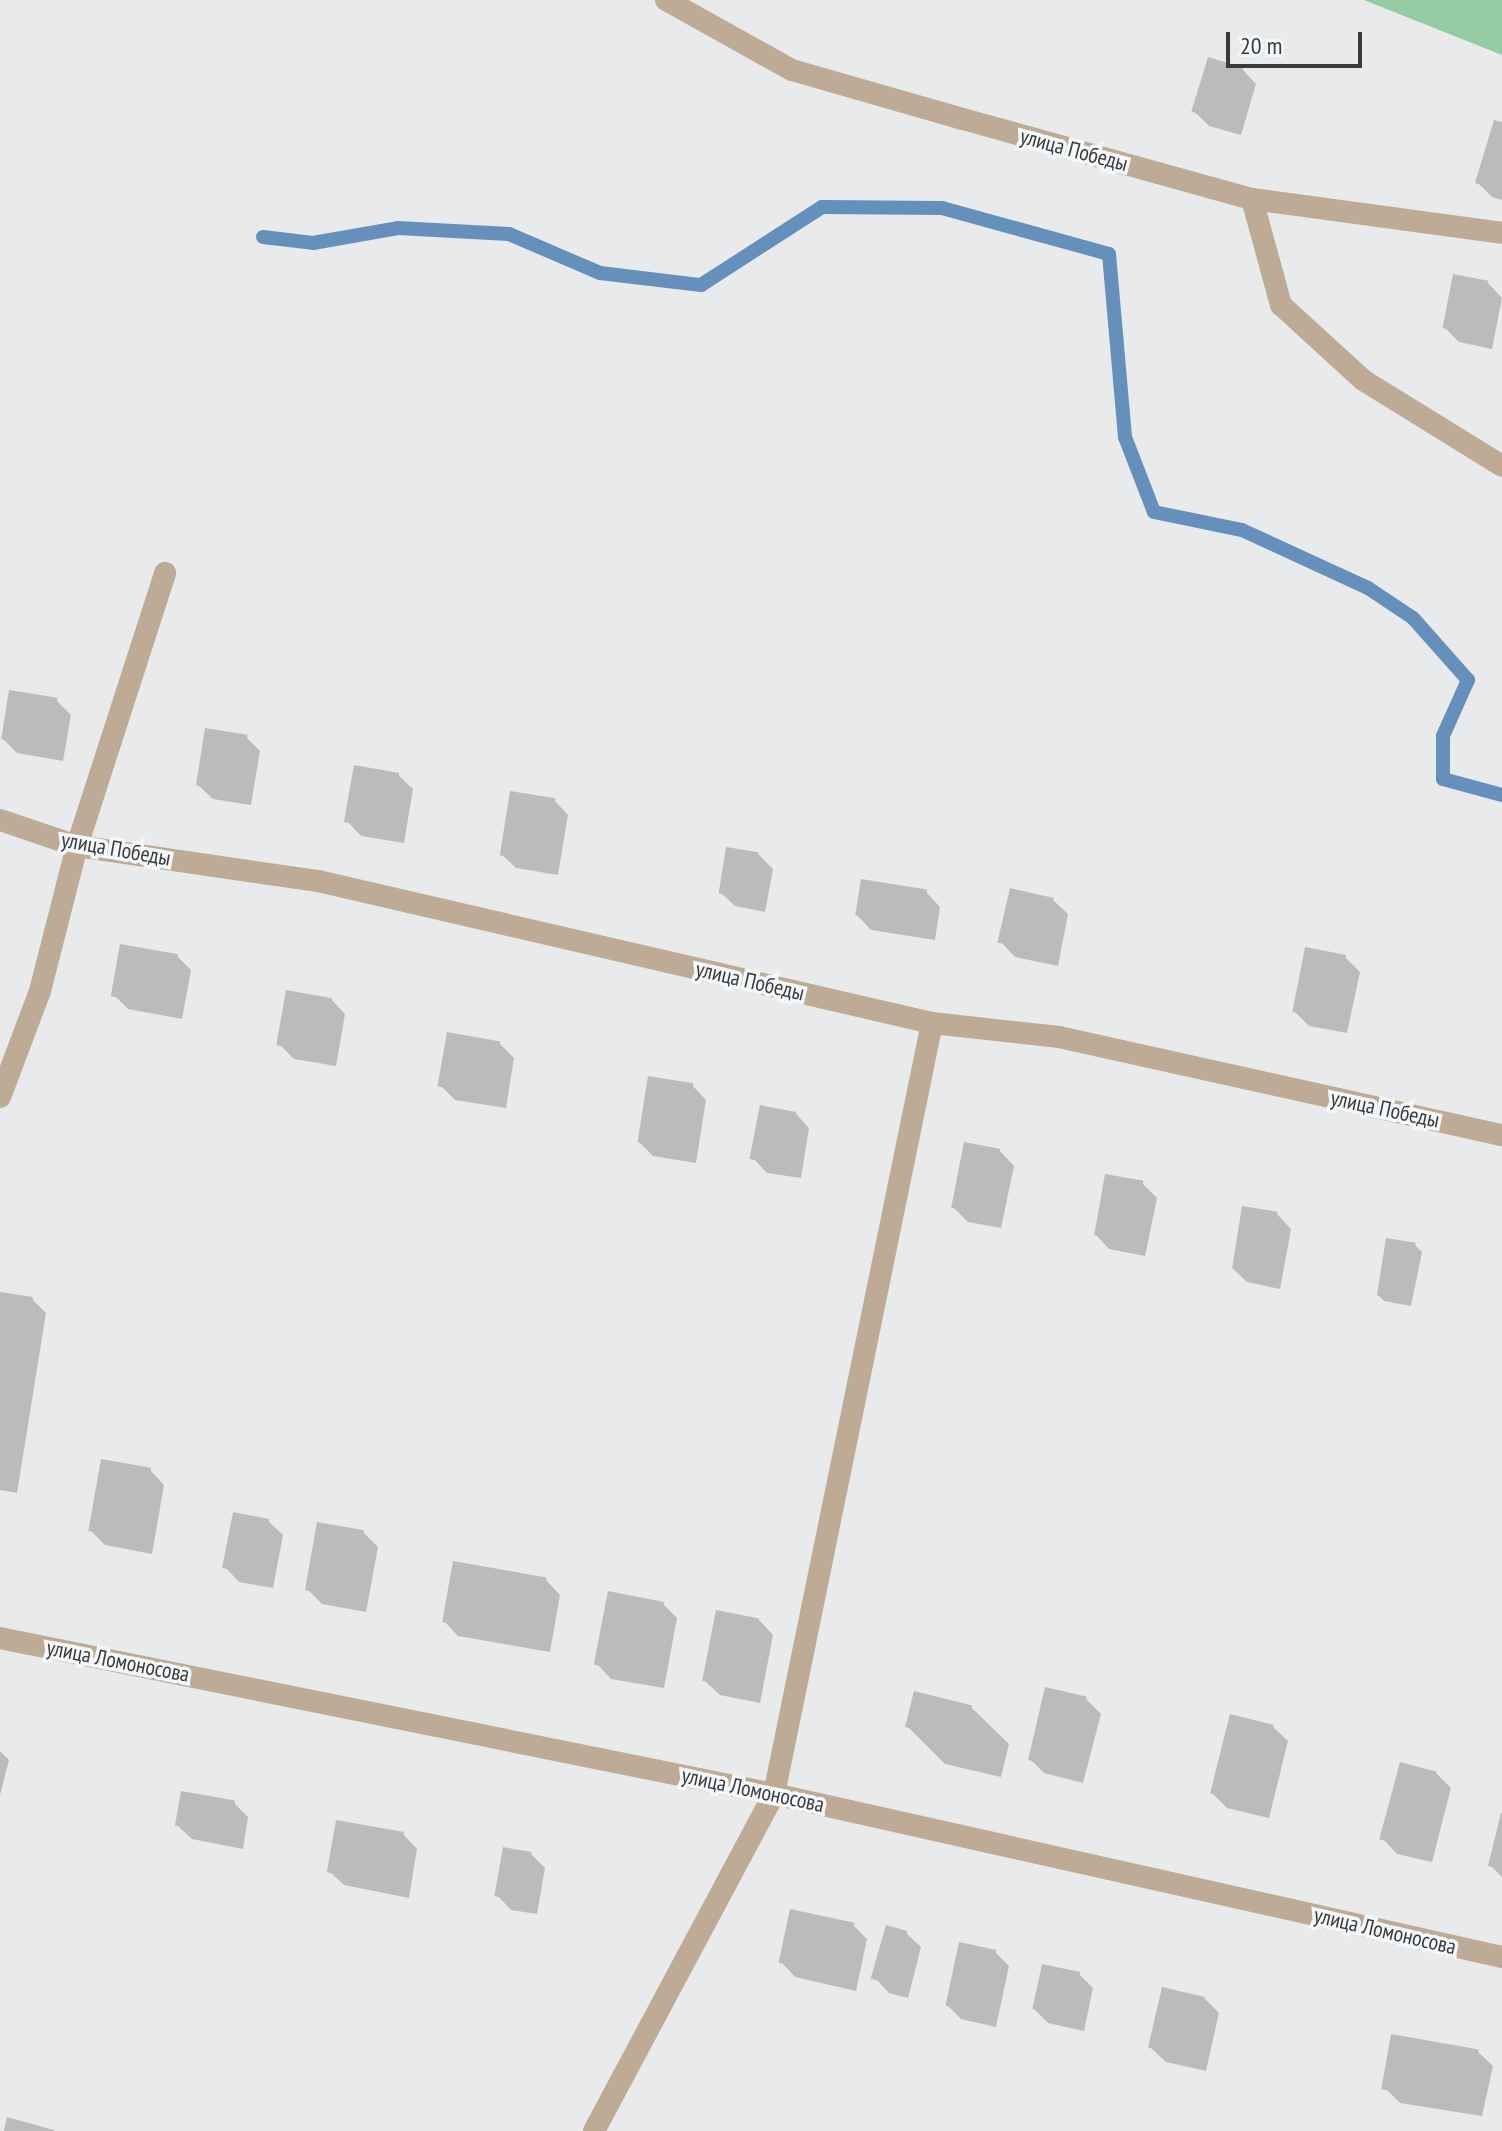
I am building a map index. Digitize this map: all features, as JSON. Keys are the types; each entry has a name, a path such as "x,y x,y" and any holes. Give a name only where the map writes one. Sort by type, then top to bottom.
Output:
{"street":[{"name":"улица Победы","path":"666,0 792,70 1252,199 1502,233"},
{"path":"1252,199 1281,305 1363,380 1502,466"},
{"path":"0,1097 40,991 77,846 165,573"},
{"name":"улица Победы","path":"0,820 77,846 318,881 932,1023 1059,1037 1502,1135"},
{"path":"594,2131 774,1794 932,1023"},
{"name":"улица Ломоносова","path":"0,1638 774,1794 1502,1957"}],"green space":[{"path":"1364,0 1502,0 1502,55"}],"building":[{"path":"1208,57 1243,68 1227,122 1191,112"},
{"path":"1494,120 1502,122 1502,191 1475,183"},
{"path":"1453,274 1488,281 1478,335 1443,328"},
{"path":"9,690 57,698 50,747 1,739"},
{"path":"205,728 247,735 238,792 196,785"},
{"path":"354,765 399,773 389,830 344,822"},
{"path":"510,791 555,798 545,862 500,855"},
{"path":"726,847 759,852 751,899 719,893"},
{"path":"861,879 927,889 921,926 855,916"},
{"path":"1010,888 1054,898 1041,953 997,943"},
{"path":"120,944 178,954 169,1006 111,996"},
{"path":"1305,947 1346,955 1334,1020 1292,1012"},
{"path":"286,990 332,998 323,1053 276,1045"},
{"path":"447,1032 500,1041 491,1096 437,1086"},
{"path":"648,1076 693,1083 683,1149 638,1142"},
{"path":"760,1105 796,1112 786,1166 750,1159"},
{"path":"964,1142 1000,1149 988,1215 951,1208"},
{"path":"1105,1174 1143,1181 1133,1242 1094,1235"},
{"path":"1242,1206 1278,1212 1268,1274 1232,1268"},
{"path":"1386,1238 1416,1243 1407,1300 1377,1295"},
{"path":"0,1292 33,1297 2,1485 0,1485"},
{"path":"101,1459 151,1468 139,1540 88,1531"},
{"path":"233,1512 269,1519 258,1575 222,1568"},
{"path":"317,1522 364,1530 352,1598 305,1590"},
{"path":"453,1561 547,1577 536,1639 442,1622"},
{"path":"608,1591 664,1602 650,1675 594,1665"},
{"path":"716,1610 759,1618 745,1689 702,1681"},
{"path":"1045,1687 1087,1697 1070,1770 1028,1760"},
{"path":"914,1691 972,1706 963,1741 905,1727"},
{"path":"1230,1714 1274,1725 1254,1804 1210,1794"},
{"path":"1400,1762 1437,1772 1416,1849 1379,1839"},
{"path":"181,1791 235,1801 229,1835 175,1825"},
{"path":"1502,1813 1502,1869 1488,1866"},
{"path":"336,1820 404,1832 395,1884 327,1872"},
{"path":"503,1847 532,1852 523,1901 494,1896"},
{"path":"790,1909 855,1923 843,1977 779,1963"},
{"path":"886,1925 907,1931 892,1985 871,1979"},
{"path":"959,1942 996,1950 983,2013 945,2006"},
{"path":"1042,1964 1080,1972 1071,2017 1032,2009"},
{"path":"1162,1987 1205,1997 1191,2057 1148,2047"},
{"path":"1391,2034 1479,2049 1469,2105 1381,2089"},
{"path":"7,2117 54,2130 54,2131 4,2131"}],"waterway":[{"path":"263,237 313,243 398,228 509,234 600,273 701,285 822,207 942,208 1109,254 1125,437 1154,512 1242,530 1368,588 1413,618 1468,680 1443,736 1443,779 1502,795"}]}
